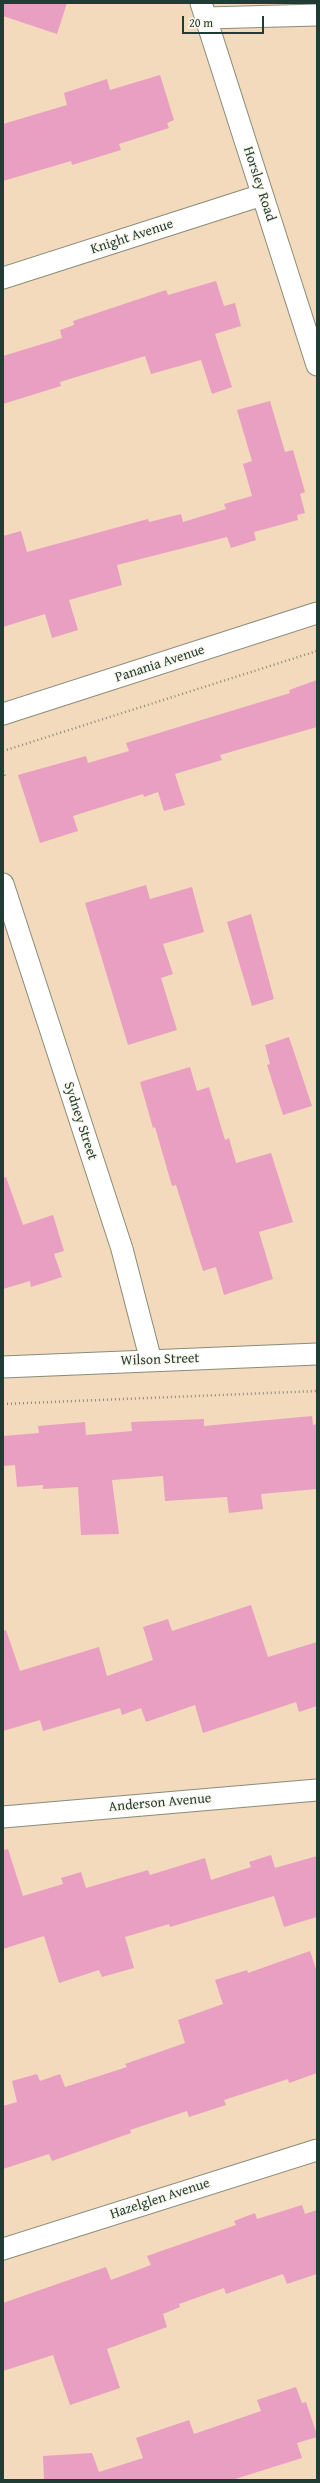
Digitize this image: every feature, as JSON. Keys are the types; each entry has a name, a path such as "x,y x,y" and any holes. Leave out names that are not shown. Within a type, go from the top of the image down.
{"street":[{"path":"203,11 317,15"},
{"name":"Horsley Road","path":"203,11 317,364"},
{"name":"Knight Avenue","path":"3,278 262,195"},
{"name":"Panania Avenue","path":"3,714 317,613"},
{"name":"Sydney Street","path":"3,884 122,1249 151,1361"},
{"name":"Wilson Street","path":"3,1367 317,1354"},
{"name":"Anderson Avenue","path":"3,1817 317,1790"},
{"name":"Hazelglen Avenue","path":"3,2249 317,2150"}],"path":[{"path":"3,751 317,651"},
{"path":"3,771 5,776"},
{"path":"3,1404 317,1391"}],"building":[{"path":"3,3 67,3 57,34 3,16"},
{"path":"160,75 174,120 167,123 169,128 119,144 121,150 72,165 71,161 3,181 3,124 67,105 64,93 107,79 110,90"},
{"path":"216,281 224,306 235,303 241,326 215,334 232,387 212,394 201,360 151,374 145,356 60,382 61,386 3,404 3,356 62,338 60,330 74,325 73,321 166,290 168,295"},
{"path":"270,401 285,452 293,450 305,492 300,494 305,513 297,515 298,520 254,532 256,540 231,548 227,537 117,565 122,585 69,600 78,630 52,638 45,614 3,627 3,536 21,531 27,552 148,519 149,522 181,514 183,522 226,509 224,504 252,496 243,464 252,461 237,410"},
{"path":"317,680 317,727 220,755 222,760 175,774 185,805 164,811 158,792 144,797 143,794 73,816 78,831 40,843 18,775 86,756 88,763 129,751 126,743 290,693 289,690"},
{"path":"146,885 150,899 192,887 204,932 163,944 173,974 161,978 177,1030 128,1045 85,903"},
{"path":"251,914 274,999 252,1006 227,922"},
{"path":"289,1037 312,1106 283,1115 267,1065 270,1064 265,1045"},
{"path":"190,1067 197,1091 209,1087 225,1140 229,1138 236,1163 271,1153 293,1222 259,1232 273,1279 224,1295 216,1267 203,1271 176,1185 172,1186 140,1082"},
{"path":"6,1177 23,1225 53,1215 64,1251 54,1254 62,1277 31,1287 30,1281 3,1289 3,1178"},
{"path":"312,1416 313,1425 317,1424 317,1489 261,1494 263,1509 229,1513 227,1497 165,1501 163,1476 112,1480 119,1534 81,1535 78,1487 43,1489 43,1485 17,1487 15,1465 3,1466 3,1436 39,1433 38,1426 85,1422 86,1435 132,1431 131,1422 204,1419 204,1426"},
{"path":"251,1605 268,1657 317,1642 317,1706 299,1712 296,1702 203,1733 195,1705 146,1722 141,1708 122,1715 120,1708 43,1731 40,1720 3,1731 3,1631 6,1630 20,1671 99,1647 107,1676 153,1660 143,1627 168,1619 172,1631"},
{"path":"8,1849 23,1896 63,1884 61,1878 81,1872 86,1888 148,1870 150,1875 205,1858 211,1880 251,1867 249,1862 271,1855 275,1868 317,1856 317,1917 284,1927 274,1896 170,1927 169,1924 125,1937 134,1968 102,1977 99,1970 59,1983 44,1936 3,1949 3,1850"},
{"path":"310,1951 317,1972 317,2073 289,2083 288,2079 224,2100 226,2105 189,2117 187,2111 130,2130 131,2133 52,2161 49,2154 3,2169 3,2106 17,2102 12,2081 37,2074 40,2081 60,2074 65,2087 127,2067 125,2064 185,2043 178,2020 223,2004 215,1980 247,1970 248,1973"},
{"path":"302,2205 305,2214 317,2210 317,2274 287,2284 283,2274 226,2294 224,2288 179,2304 180,2307 163,2314 167,2327 107,2349 120,2388 70,2405 53,2355 3,2371 3,2303 106,2267 111,2280 151,2265 147,2256 236,2225 234,2221 255,2213 257,2219"},
{"path":"296,2387 302,2403 306,2402 317,2435 317,2437 297,2443 302,2458 232,2480 44,2480 43,2456 92,2453 99,2472 143,2458 136,2438 189,2420 194,2434 261,2411 257,2400"}]}
